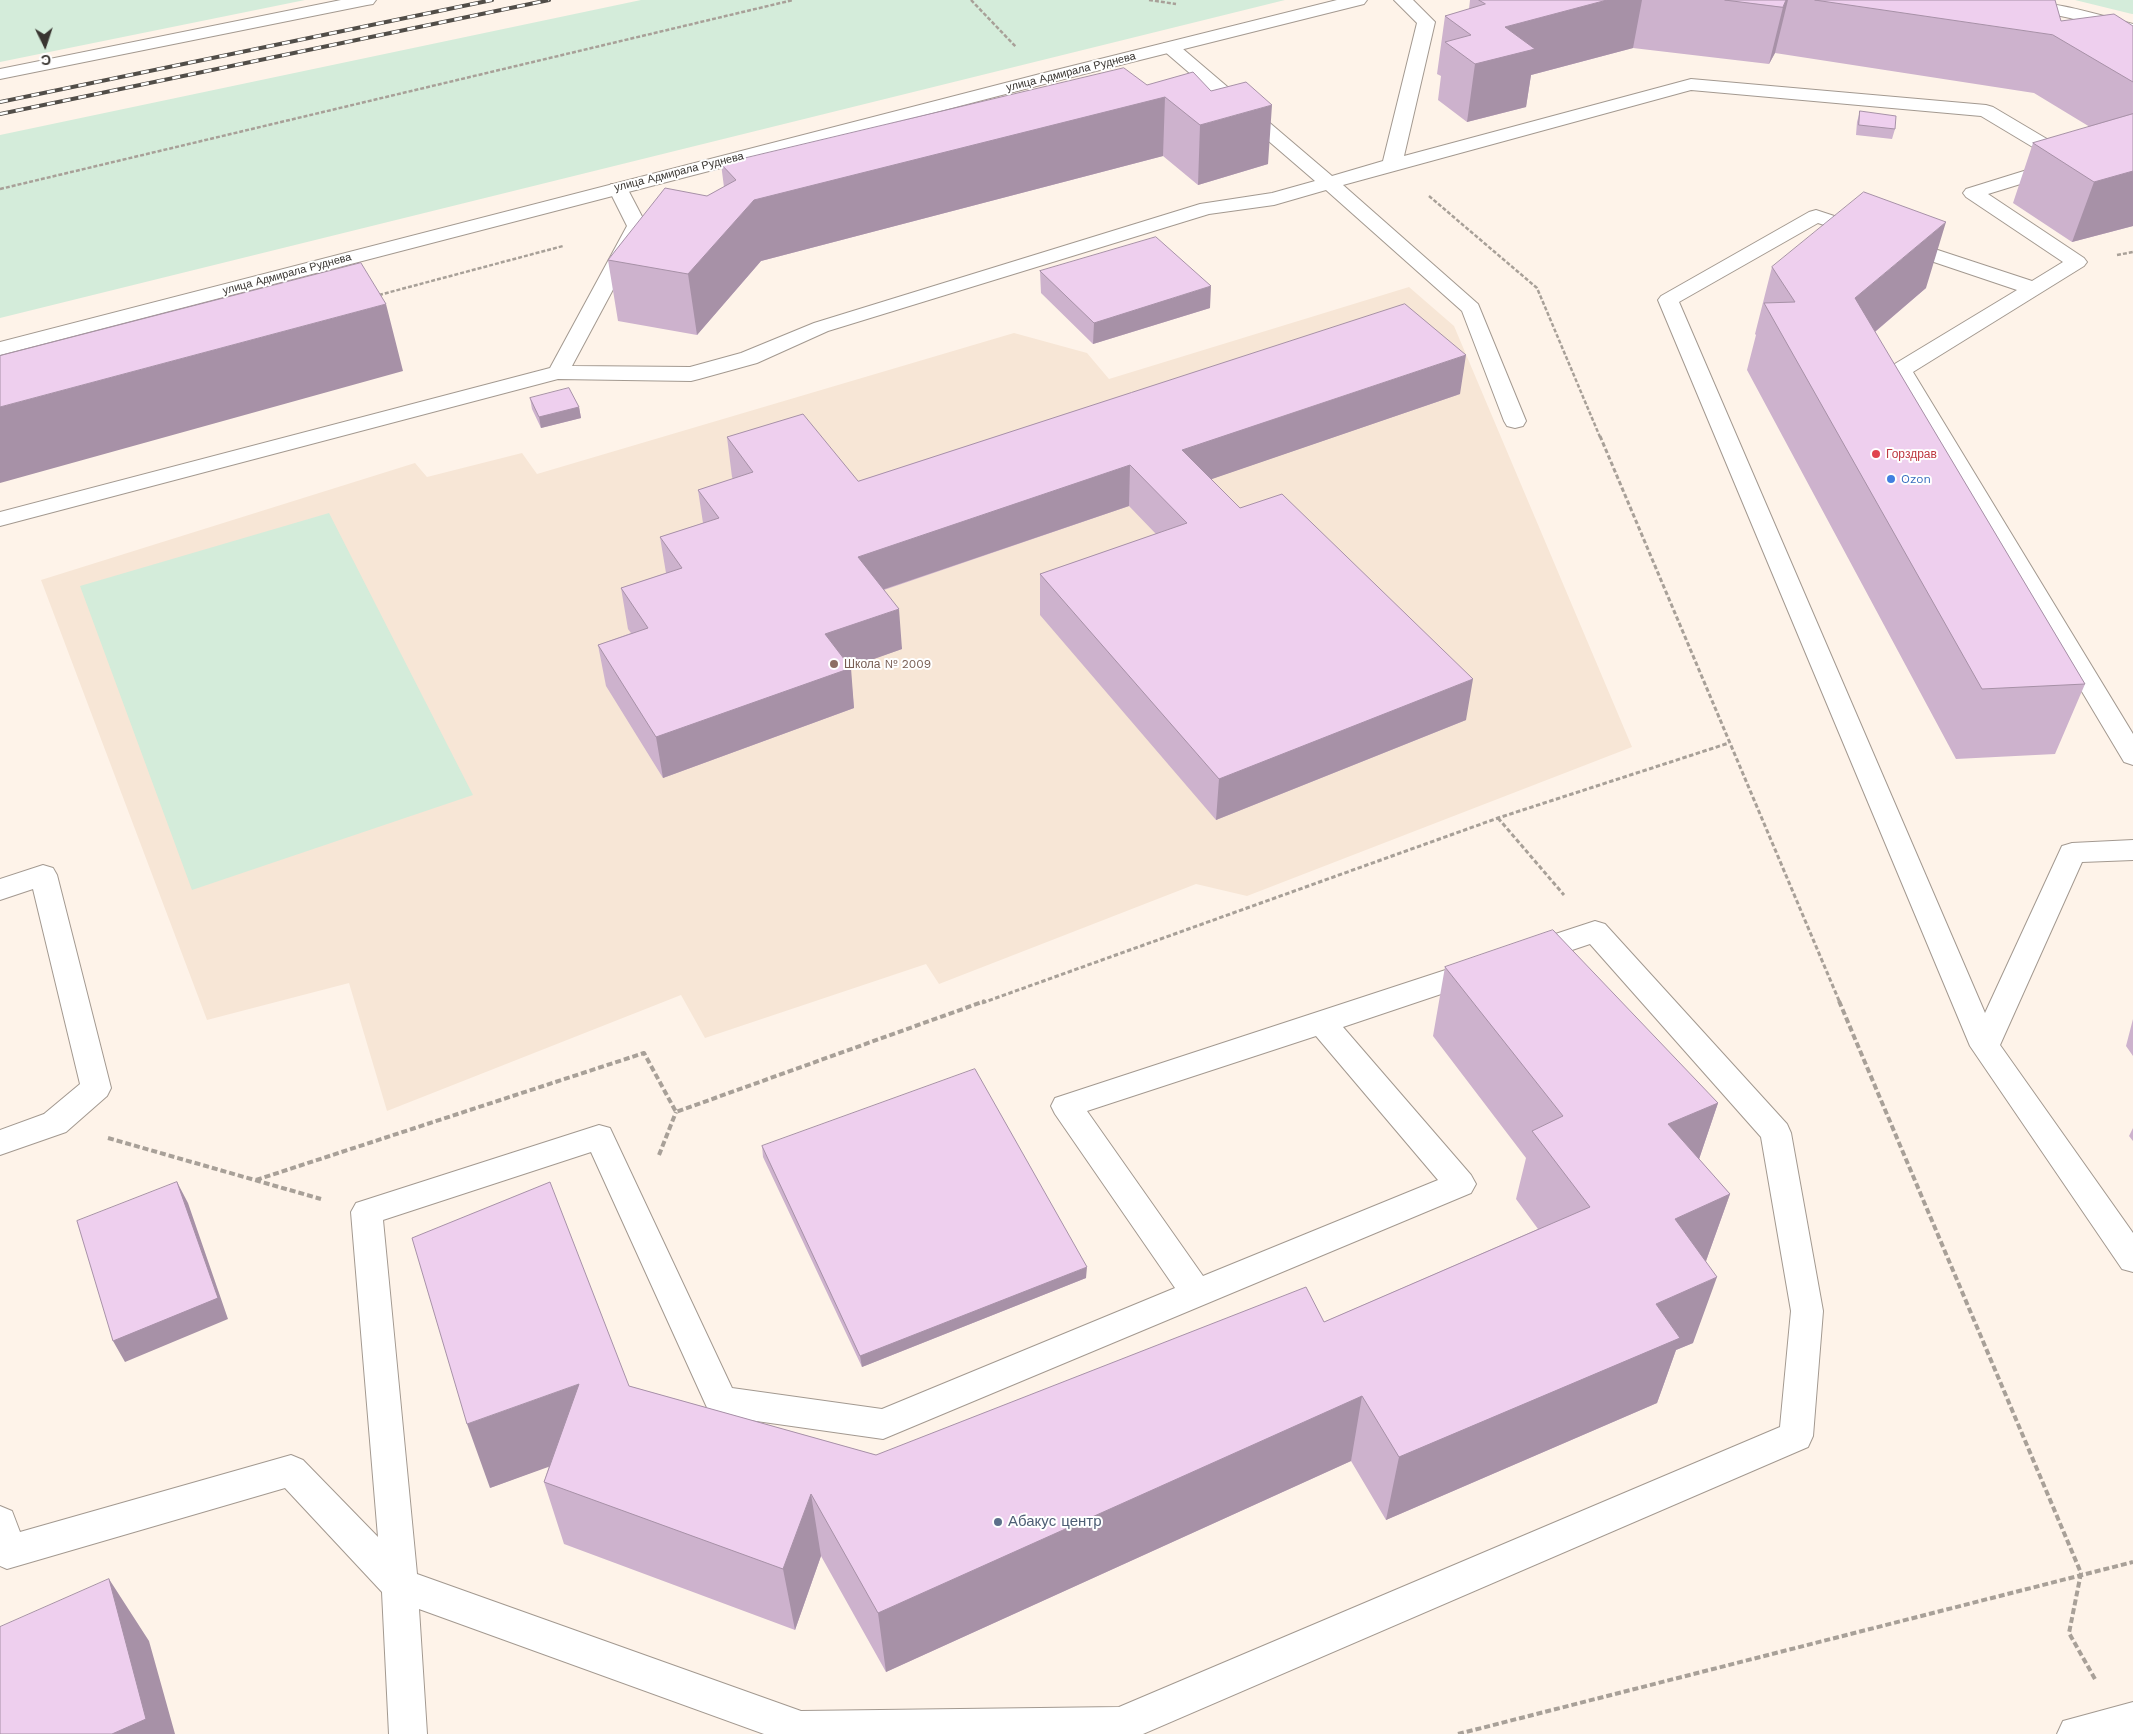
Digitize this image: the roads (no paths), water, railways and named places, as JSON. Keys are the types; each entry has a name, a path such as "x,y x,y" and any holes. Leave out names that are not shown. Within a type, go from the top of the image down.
{"street":[{"path":"0,74 367,0"},
{"name":"улица Адмирала Руднева","path":"0,349 1046,78 1358,0"},
{"path":"1392,164 1426,22 1403,0"},
{"path":"2010,0 2073,13 2133,30"},
{"path":"1170,47 1471,308 1515,421"},
{"path":"0,519 558,372 691,374 749,358 821,327 1207,208 1274,199 1392,164 1691,84 1986,112 2072,162 1973,193 2077,262 1901,370 2133,756"},
{"path":"558,372 637,226 618,188"},
{"path":"2034,289 1816,216 1668,300 1985,1046 2133,1259"},
{"path":"1985,1046 2072,853 2133,850"},
{"path":"0,890 43,875 96,1088 55,1123 0,1142"},
{"path":"0,1522 7,1552 292,1471 400,1585 801,1729 1120,1725 1796,1436 1807,1311 1776,1132 1595,931 1322,1023 1066,1106 1197,1293"},
{"path":"408,1734 400,1585 367,1212 599,1137 721,1401 883,1424 1460,1184 1322,1023"},
{"path":"2076,1734 2127,1721"}],"railway":[{"path":"0,102 492,0"},
{"path":"0,114 549,0"}],"place":[{"name":"Горздрав","path":"1876,454"},
{"name":"Ozon","path":"1891,479"},
{"name":"Школа № 2009","path":"834,664"},
{"name":"Абакус центр","path":"998,1522"}]}
